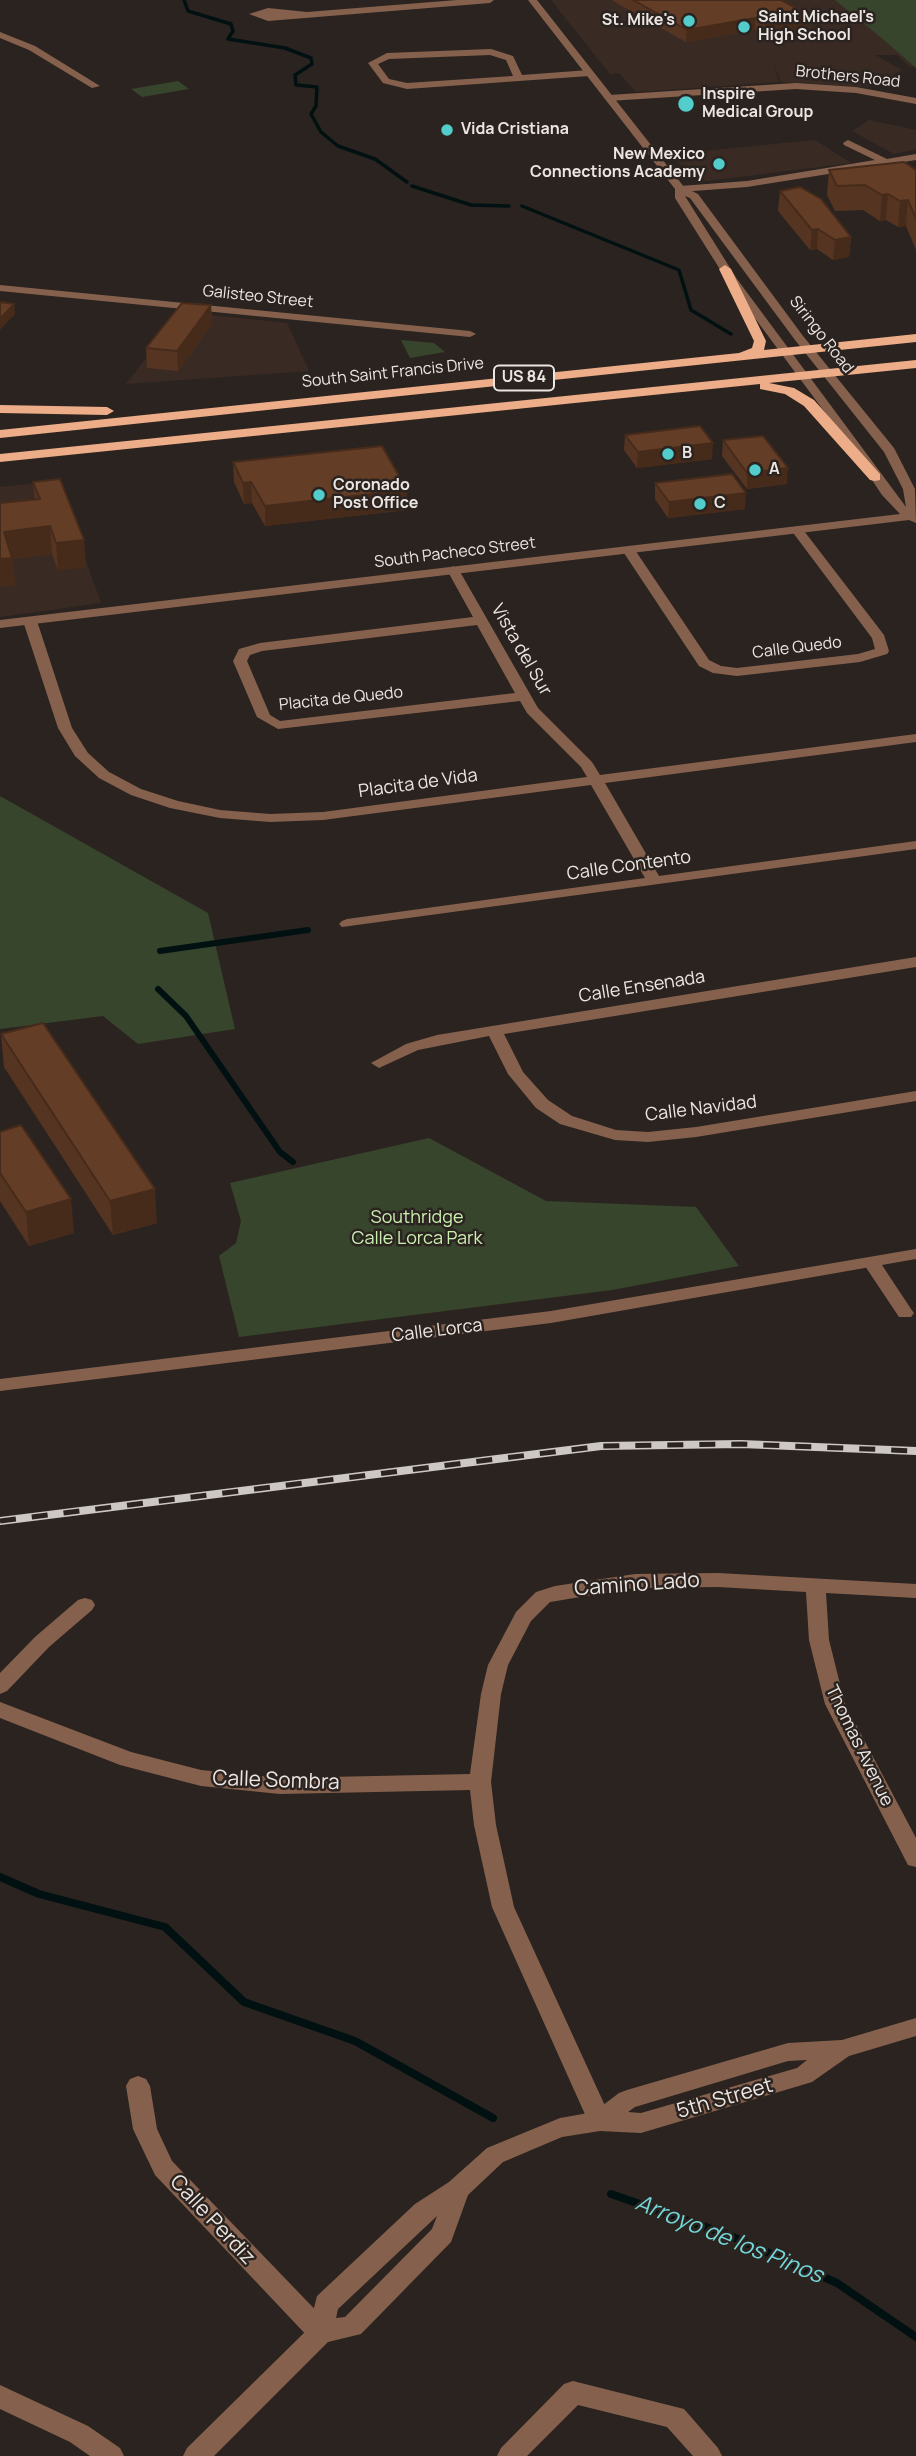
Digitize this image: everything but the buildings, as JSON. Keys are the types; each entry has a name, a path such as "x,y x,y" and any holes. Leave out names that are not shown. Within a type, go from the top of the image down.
{"highway":[{"path":"725,269 760,341 758,350 730,357"},
{"path":"501,407 788,355 808,349 916,338"},
{"path":"825,369 916,348"},
{"name":"South Saint Francis Drive","path":"0,434 730,357 788,355"},
{"name":"US 84","path":"0,458 804,376 825,369 916,364"},
{"path":"624,394 746,386 780,388 799,395 823,415 875,477"},
{"path":"0,409 125,411 261,405"}],"street":[{"path":"304,15 490,0"},
{"name":"Siringo Road","path":"532,0 680,189 694,196 808,349 897,462 909,489 915,518"},
{"path":"0,35 32,48 95,86"},
{"path":"519,77 510,58 491,52 387,56 373,63 386,82 395,85 450,84 589,73"},
{"name":"Brothers Road","path":"609,99 796,86 856,90 916,101"},
{"path":"848,143 888,163"},
{"path":"680,189 747,184 916,157"},
{"name":"Siringo Road","path":"680,189 680,198 725,269 849,436 875,477 899,508 915,518"},
{"name":"Galisteo Street","path":"0,288 470,334"},
{"name":"South Pacheco Street","path":"0,624 915,518"},
{"name":"Calle Quedo","path":"628,550 704,663 718,670 737,672 860,658 882,651 880,638 797,530"},
{"name":"Vista del Sur","path":"453,570 536,716 582,757 655,881"},
{"name":"Placita de Quedo","path":"482,620 260,647 244,652 240,661 264,717 278,725 524,696"},
{"name":"Placita de Vida","path":"30,621 65,728 74,747 92,765 119,784 175,805 245,817 297,817 916,738"},
{"name":"Calle Contento","path":"347,924 916,845"},
{"name":"Calle Ensenada","path":"379,1063 424,1043 916,962"},
{"name":"Calle Navidad","path":"494,1031 516,1074 542,1104 566,1120 615,1135 649,1137 696,1132 916,1096"},
{"name":"Calle Lorca","path":"0,1385 551,1317 916,1254"},
{"path":"872,1263 905,1313"},
{"name":"Camino Lado","path":"600,2121 503,1906 485,1825 481,1782 491,1694 498,1665 523,1617 543,1597 584,1587 635,1581 718,1580 916,1591"},
{"name":"Thomas Avenue","path":"816,1585 819,1640 831,1693 916,1859"},
{"path":"0,1686 42,1642 85,1605"},
{"name":"Calle Sombra","path":"0,1710 127,1759 201,1779 279,1786 481,1782"},
{"name":"5th Street","path":"210,2451 321,2333 326,2304 424,2211 458,2189 495,2155 561,2128 600,2121 641,2123 804,2075 842,2049 916,2027"},
{"name":"Calle Perdiz","path":"138,2086 145,2129 163,2168 321,2333"},
{"name":"5th Street","path":"321,2333 352,2326 442,2235 458,2189"},
{"path":"510,2456 573,2392 675,2417 709,2456"},
{"path":"0,2397 79,2434 111,2456"}],"shaded area":[{"name":"Saint Michael's High School","path":"551,0 916,0 916,66 910,67 897,55 875,55 902,70 871,87 781,82 773,63 779,82 636,92 619,73 610,74"},
{"path":"869,120 916,130 916,149 894,154 852,131"},
{"path":"815,140 851,163 707,181 690,177 672,154"},
{"path":"182,312 287,323 309,371 126,384"},
{"path":"57,481 101,603 0,617 0,487"}],"green space":[{"path":"835,0 916,0 916,68 884,40"},
{"path":"178,81 189,89 142,97 131,89"},
{"path":"401,340 434,343 445,352 410,358"},
{"path":"0,796 208,913 235,1029 138,1044 103,1016 0,1029"},
{"name":"Southridge Calle Lorca Park","path":"429,1138 546,1201 696,1207 739,1266 612,1290 239,1337 219,1256 236,1243 241,1221 230,1183"}],"waterway":[{"path":"184,0 188,11 231,24 233,31 228,39 285,48 311,58 312,64 295,75 296,85 317,87 316,106 311,114 321,132 338,146 375,159 407,182"},
{"path":"412,186 471,205 509,206"},
{"path":"522,206 679,270 691,310 731,334"},
{"path":"160,951 308,930"},
{"path":"158,989 186,1016 280,1152 293,1162"},
{"name":"Arroyo de los Pinos","path":"0,1877 39,1894 165,1927 244,2002 355,2041 493,2118"},
{"name":"Arroyo de los Pinos","path":"611,2194 726,2234 837,2283 916,2337"}],"railway":[{"path":"0,1521 601,1446 741,1444 916,1451"}],"place":[{"name":"St. Mike's","path":"689,21"},
{"name":"Saint Michael's High School","path":"744,27"},
{"name":"Inspire Medical Group","path":"686,104"},
{"name":"Vida Cristiana","path":"447,130"},
{"name":"New Mexico Connections Academy","path":"719,164"},
{"name":"B","path":"668,454"},
{"name":"A","path":"755,470"},
{"name":"Coronado Post Office","path":"319,495"},
{"name":"C","path":"700,504"}]}
